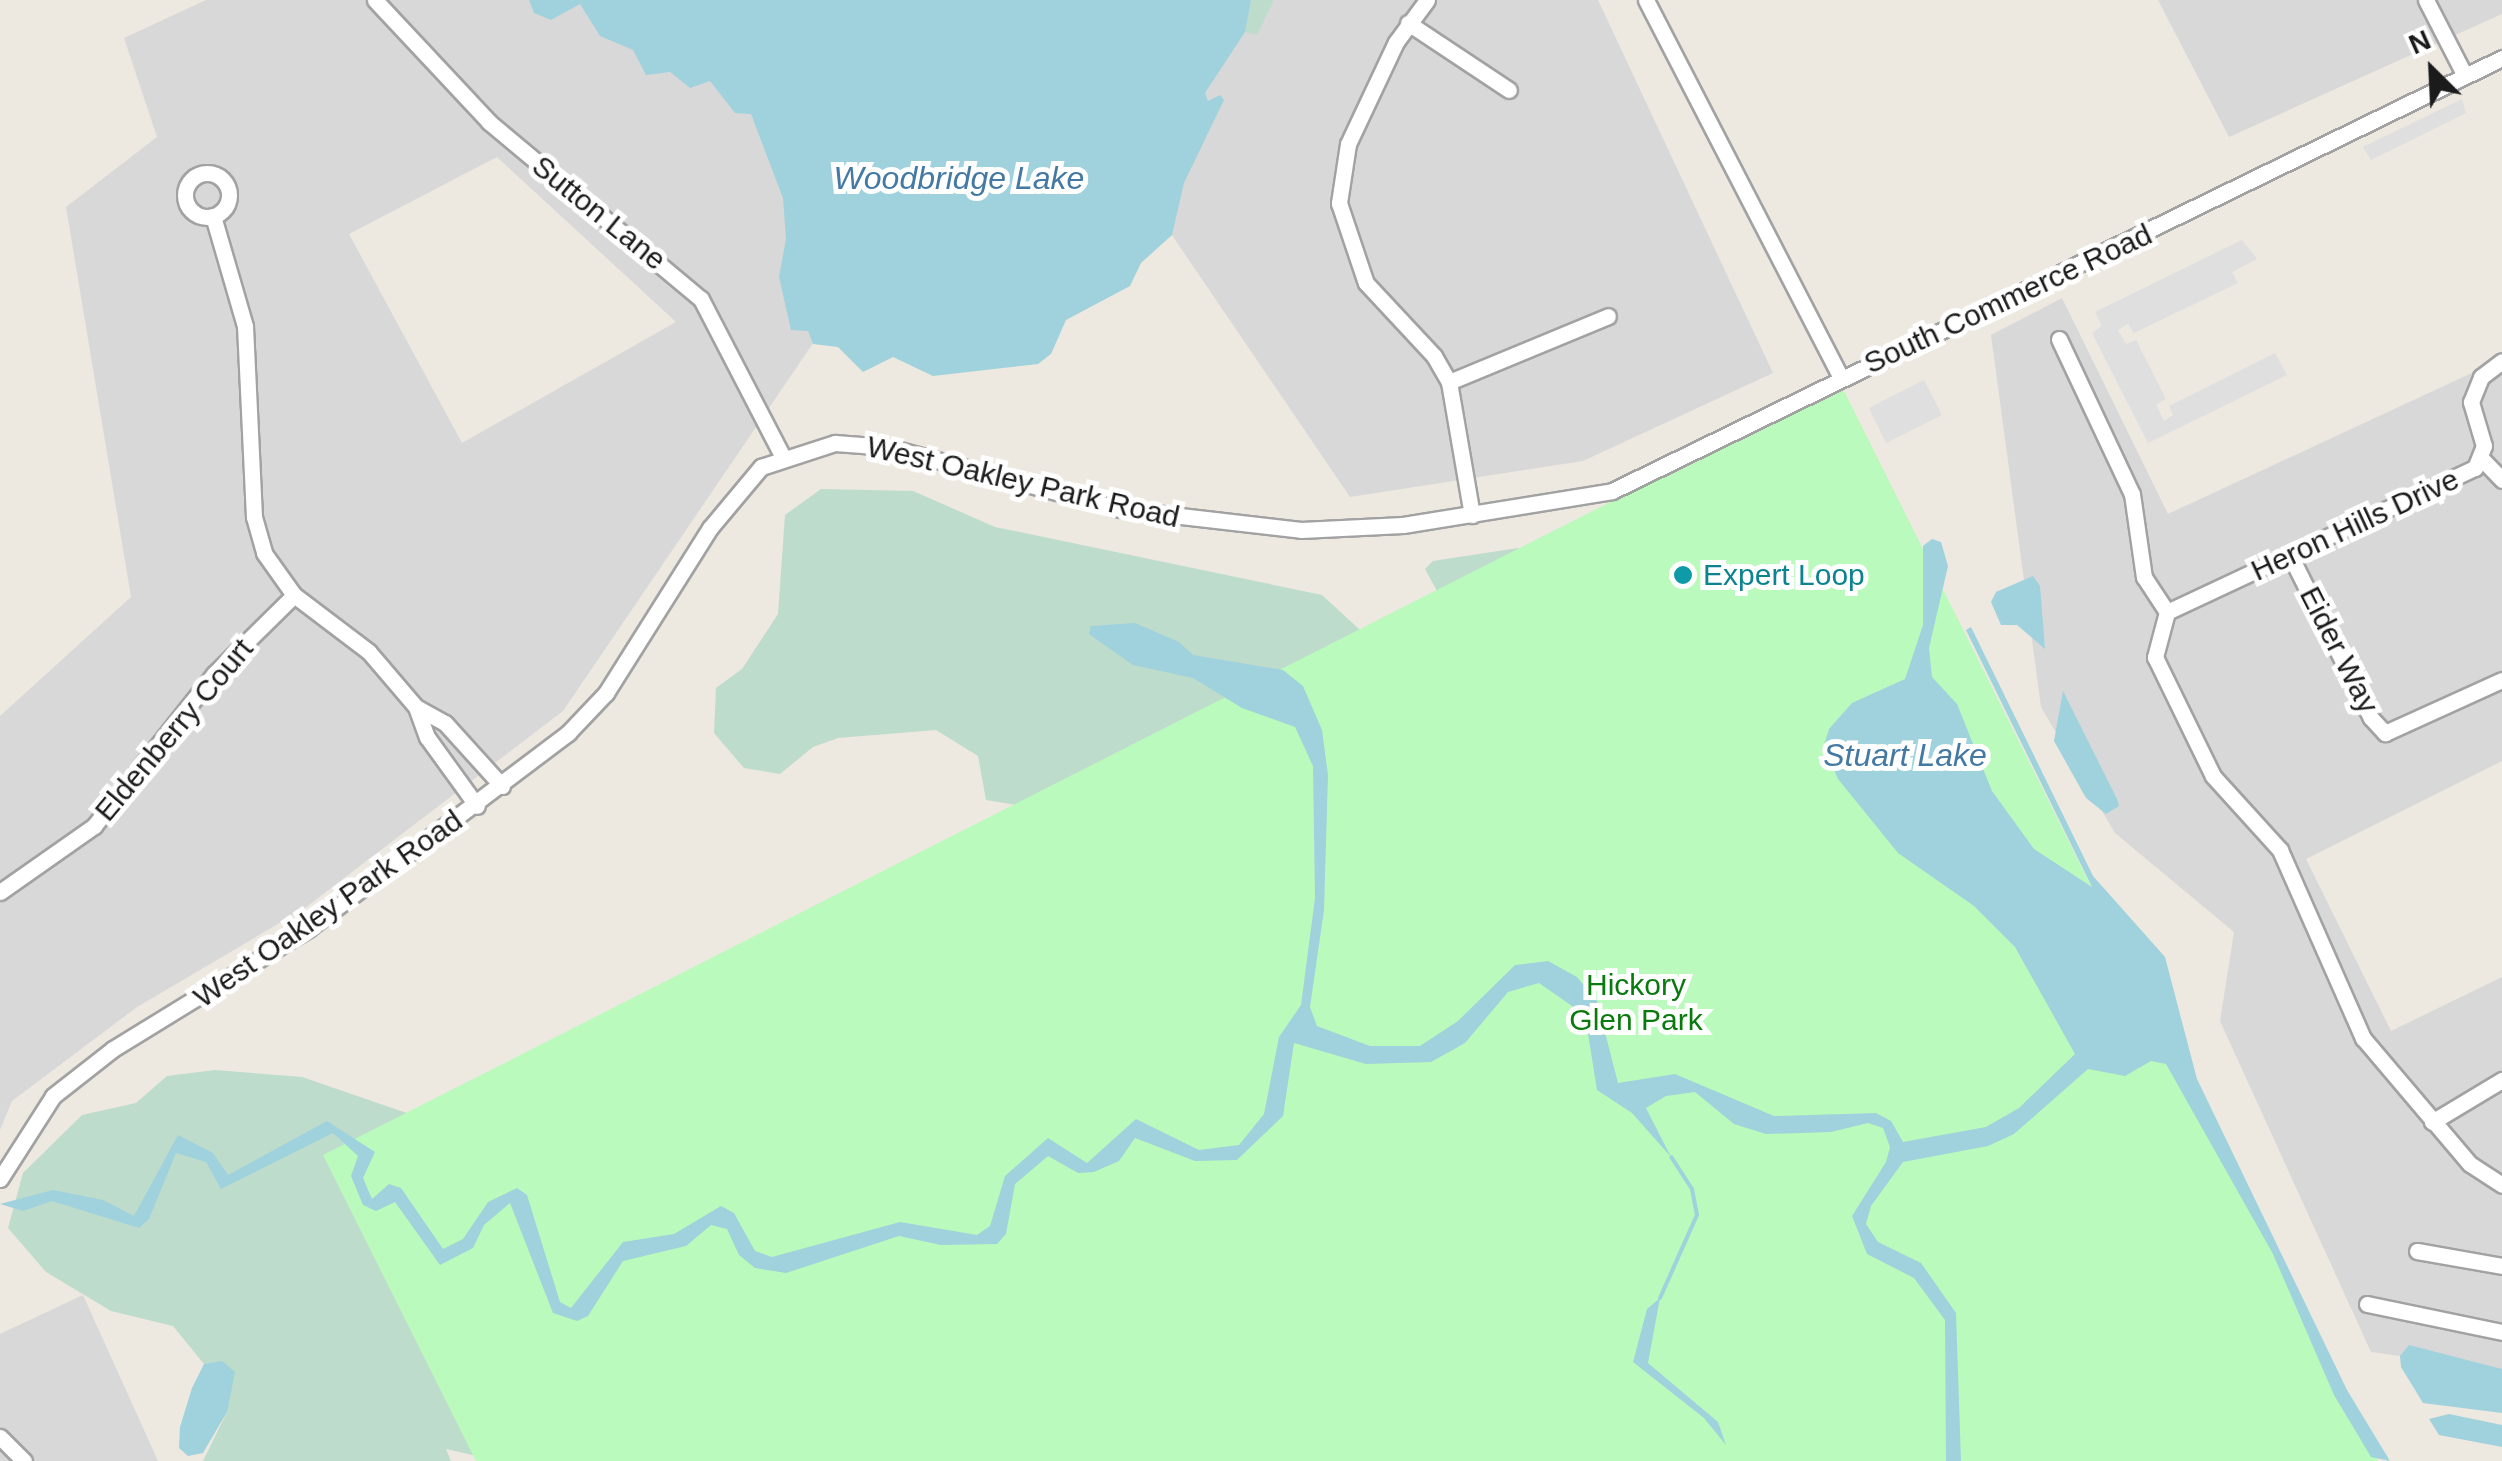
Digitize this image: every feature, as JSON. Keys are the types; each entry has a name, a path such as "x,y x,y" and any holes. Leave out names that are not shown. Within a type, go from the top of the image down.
{"street":[{"name":"Sutton Lane","path":"374,0 489,122 702,299 783,457"},
{"path":"1427,0 1408,23 1348,144 1338,203 1366,283 1434,356 1449,382 1472,515"},
{"name":"South Commerce Road","path":"1646,0 1841,378 2502,58"},
{"path":"2426,0 2466,76"},
{"path":"1408,23 1509,90"},
{"path":"213,216 245,326 254,517 264,553 294,595 368,652 416,707 445,723 502,786"},
{"path":"1449,382 1608,316"},
{"path":"2059,339 2132,494 2144,577 2172,610 2155,657 2202,756 2280,850 2364,1038 2470,1164 2502,1185"},
{"name":"Heron Hills Drive","path":"2172,610 2475,468 2483,428 2471,402 2480,376 2502,361"},
{"name":"West Oakley Park Road","path":"0,1180 53,1096 112,1050 308,929 477,806 606,694 734,494 760,467 834,443 888,447 1120,508 1228,526 1301,530 1472,515 1612,491 1841,378"},
{"path":"2480,457 2502,480"},
{"name":"Eider Way","path":"2291,556 2364,704 2385,733 2502,680"},
{"name":"Eldenberry Court","path":"0,892 94,826 214,674 294,595"},
{"path":"416,707 426,737 477,806"},
{"path":"2432,1122 2502,1080"},
{"path":"2417,1251 2502,1266"},
{"path":"2367,1304 2502,1332"},
{"path":"0,1437 24,1461"}],"shaded area":[{"path":"206,0 1598,0 1773,373 1583,461 1350,497 1112,147 839,305 563,711 305,908 137,1007 12,1101 0,1130 0,716 131,597 66,207 157,137 124,38","holes":["497,157 676,322 462,443 349,234"]},
{"path":"2158,0 2502,0 2502,14 2229,137"},
{"path":"2462,99 2466,113 2371,160 2363,147"},
{"path":"2242,240 2257,259 2232,272 2238,283 2134,333 2128,324 2118,330 2126,344 2136,340 2166,399 2156,405 2164,421 2173,415 2169,406 2275,353 2287,375 2148,443 2092,333 2102,326 2095,312"},
{"path":"2062,298 2168,514 2502,359 2502,761 2306,859 2391,1031 2502,977 2502,1370 2371,1352 2220,1021 2234,932 2115,833 2041,707 1991,335"},
{"path":"1924,380 1942,415 1886,443 1869,408"},
{"path":"83,1295 158,1461 0,1461 0,1334"}],"green space":[{"path":"1251,0 1274,0 1257,35 1245,32"},
{"name":"Hickory Glen Park","path":"1841,385 2378,1461 476,1461 323,1155"},
{"path":"821,489 913,491 995,527 1322,595 1395,662 1437,591 1425,569 1433,561 1518,548 1529,570 499,1461 446,1449 451,1461 203,1461 227,1412 222,1362 204,1364 173,1326 111,1311 46,1272 8,1228 23,1173 82,1115 136,1103 167,1076 215,1070 302,1077 485,1140 1089,817 986,800 978,756 936,730 838,738 813,747 780,774 744,768 714,733 716,688 742,669 778,614 785,515"}],"water":[{"name":"Woodbridge Lake","path":"529,0 1251,0 1245,32 1205,93 1208,101 1220,95 1224,100 1184,183 1172,235 1141,263 1130,286 1066,320 1051,354 1038,364 933,376 893,357 863,372 838,347 813,344 808,331 791,330 779,277 786,239 783,198 751,114 735,113 710,81 690,88 670,72 646,75 633,50 600,36 580,4 551,20 534,13"},
{"name":"Stuart Lake","path":"1932,539 1941,542 1948,566 1929,648 1932,677 1957,704 1992,791 2034,849 2092,887 1966,630 1971,627 2093,876 2165,957 2197,1079 2347,1390 2390,1461 2371,1457 2334,1395 2273,1254 2166,1064 2151,1061 2125,1076 2088,1069 2014,1134 1988,1146 1903,1162 1871,1206 1866,1224 1878,1242 1921,1263 1956,1313 1961,1461 1946,1461 1945,1320 1914,1278 1867,1254 1852,1216 1886,1162 1890,1147 1883,1128 1868,1123 1831,1132 1766,1134 1734,1124 1695,1092 1666,1096 1646,1108 1671,1157 1632,1113 1597,1090 1585,1015 1539,983 1508,992 1465,1043 1431,1062 1366,1064 1294,1043 1283,1116 1237,1160 1195,1161 1135,1138 1119,1161 1094,1172 1078,1173 1048,1156 1015,1184 1006,1234 997,1244 941,1245 899,1236 786,1273 755,1268 739,1255 727,1229 711,1225 686,1246 623,1261 588,1316 577,1321 553,1313 510,1203 484,1225 473,1248 440,1265 395,1202 376,1211 363,1205 351,1176 358,1156 333,1133 221,1189 206,1162 176,1153 149,1219 139,1228 52,1201 23,1211 0,1204 53,1190 103,1200 134,1216 178,1135 213,1153 228,1175 327,1121 375,1152 363,1178 372,1199 389,1184 401,1188 443,1249 463,1239 488,1202 517,1188 527,1195 560,1302 571,1308 623,1242 674,1234 721,1206 734,1213 755,1251 772,1257 900,1222 977,1235 990,1226 1005,1176 1048,1138 1087,1163 1136,1119 1199,1150 1239,1145 1264,1114 1279,1037 1301,1005 1315,898 1313,766 1295,727 1242,708 1193,678 1133,665 1089,634 1091,626 1135,623 1179,642 1193,655 1283,670 1303,686 1322,730 1328,775 1324,910 1310,1007 1317,1026 1370,1046 1420,1046 1458,1021 1515,965 1548,961 1577,977 1597,1001 1618,1083 1675,1074 1774,1116 1876,1113 1891,1121 1903,1142 1986,1127 2019,1108 2075,1054 2015,947 1974,906 1898,853 1838,779 1824,745 1829,729 1852,703 1905,679 1923,625 1923,546"},
{"path":"2033,576 2040,586 2045,649 2017,625 2001,625 1991,602 1996,592"},
{"path":"2063,691 2117,799 2119,806 2106,814 2086,798 2054,741"},
{"path":"1660,1298 1648,1363 1718,1422 1726,1445 1704,1418 1633,1362 1647,1309"},
{"path":"2409,1345 2502,1369 2502,1413 2423,1403 2401,1367 2400,1356"},
{"path":"222,1361 235,1372 227,1412 203,1453 188,1456 179,1448 180,1427 192,1388 204,1364"},
{"path":"2449,1414 2502,1425 2502,1447 2439,1435 2429,1419"}],"waterway":[{"path":"1660,1298 1697,1215 1692,1189 1671,1157"}],"place":[{"name":"Expert Loop","path":"1683,575"}]}
